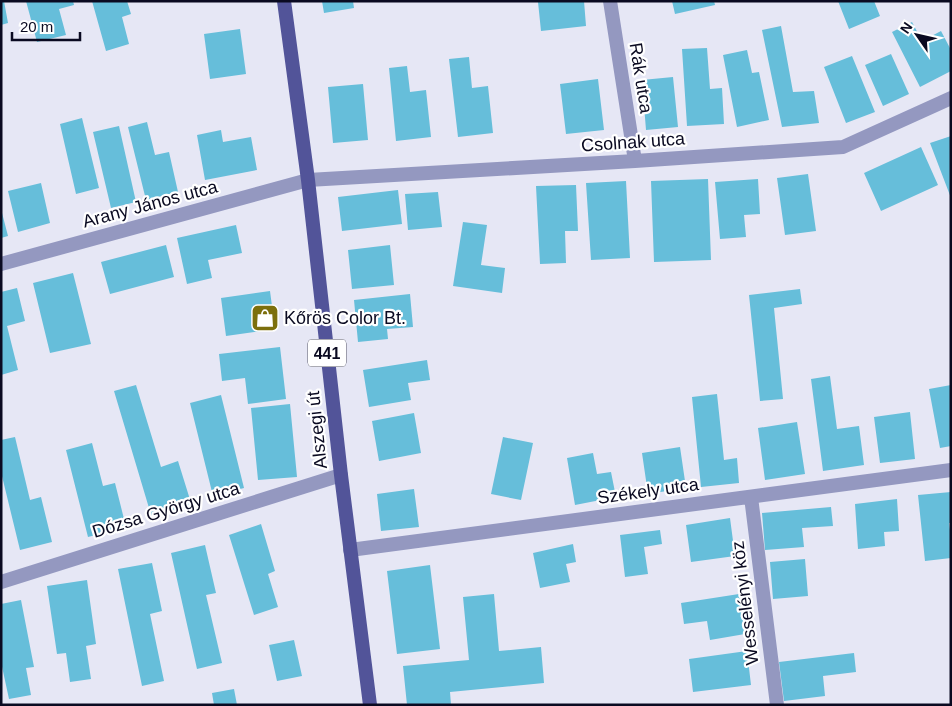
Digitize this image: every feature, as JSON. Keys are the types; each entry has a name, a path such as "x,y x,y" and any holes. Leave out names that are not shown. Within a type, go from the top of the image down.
{"main road":[{"name":"Alszegi út","path":"284,1 308,180 341,475 370,705"}],"street":[{"name":"Rák utca","path":"610,1 634,161"},
{"name":"Csolnak utca","path":"308,180 843,147 951,98"},
{"name":"Arany János utca","path":"1,264 308,180"},
{"name":"Székely utca","path":"350,550 951,470"},
{"name":"Dózsa György utca","path":"1,582 341,475"},
{"name":"Wesselényi köz","path":"751,497 776,705"}],"building":[{"path":"1,1 4,1 8,23 1,25"},
{"path":"26,1 73,1 74,5 59,9 66,35 37,42"},
{"path":"92,1 127,1 131,14 122,17 129,44 106,51"},
{"path":"322,1 353,1 354,8 324,13"},
{"path":"584,1 586,26 541,31 538,2"},
{"path":"672,1 714,1 715,5 675,14"},
{"path":"838,1 874,1 880,16 849,29"},
{"path":"912,22 922,41 941,31 951,50 951,71 920,87 892,32"},
{"path":"781,26 793,92 814,91 819,123 782,127 762,30"},
{"path":"240,29 246,74 210,79 204,34"},
{"path":"707,48 710,89 722,88 724,124 687,126 682,49"},
{"path":"747,50 752,73 759,72 769,120 737,127 723,55"},
{"path":"891,54 909,94 883,106 865,65"},
{"path":"852,56 875,112 846,123 824,67"},
{"path":"469,57 472,88 488,86 493,133 458,137 449,59"},
{"path":"407,66 410,92 426,90 431,137 396,141 389,68"},
{"path":"673,77 678,127 646,130 642,80"},
{"path":"598,79 604,130 566,134 560,84"},
{"path":"363,84 368,140 333,143 328,87"},
{"path":"82,118 99,188 76,194 60,124"},
{"path":"147,122 155,155 169,152 178,192 146,200 128,127"},
{"path":"119,126 136,202 111,208 93,132"},
{"path":"221,130 223,142 251,137 257,170 205,180 197,135"},
{"path":"951,136 951,198 930,143"},
{"path":"921,147 938,185 881,211 864,173"},
{"path":"808,174 816,231 785,235 777,178"},
{"path":"708,179 711,260 654,262 651,181"},
{"path":"758,179 760,214 744,215 746,237 720,239 715,182"},
{"path":"626,181 630,258 591,260 586,183"},
{"path":"41,183 50,223 18,232 8,191"},
{"path":"576,185 578,231 565,231 566,263 540,264 536,186"},
{"path":"398,190 402,224 342,231 338,197"},
{"path":"438,192 442,227 408,230 405,194"},
{"path":"1,209 8,236 1,238"},
{"path":"463,222 487,225 481,265 505,268 502,293 453,286"},
{"path":"236,225 242,253 208,260 212,278 187,284 177,238"},
{"path":"166,245 174,277 110,294 101,262"},
{"path":"390,245 394,285 352,289 348,250"},
{"path":"73,273 91,344 50,353 33,283"},
{"path":"17,288 25,321 7,326 18,370 1,375 1,292"},
{"path":"800,289 802,304 774,308 783,399 760,401 749,295"},
{"path":"270,291 275,329 226,336 221,298"},
{"path":"410,294 413,327 387,329 388,339 358,342 354,300"},
{"path":"280,347 286,399 248,404 245,378 222,381 219,354"},
{"path":"427,360 430,380 408,383 411,400 369,407 363,370"},
{"path":"830,376 837,429 859,426 864,465 823,471 811,379"},
{"path":"136,385 161,467 178,461 192,506 152,518 114,391"},
{"path":"951,385 951,446 940,448 929,389"},
{"path":"717,394 724,460 737,458 739,483 701,487 692,397"},
{"path":"221,395 244,488 213,496 190,403"},
{"path":"290,404 297,477 258,480 251,408"},
{"path":"910,412 915,459 880,463 874,417"},
{"path":"414,413 421,453 379,461 372,421"},
{"path":"797,422 805,474 765,480 758,428"},
{"path":"15,437 30,500 41,497 52,542 20,550 1,472 1,440"},
{"path":"503,437 533,443 521,500 491,494"},
{"path":"92,443 103,486 115,483 126,527 88,537 66,450"},
{"path":"680,447 686,488 648,494 642,453"},
{"path":"593,453 597,474 611,472 616,497 575,505 567,458"},
{"path":"414,489 419,527 381,531 377,494"},
{"path":"951,492 951,523 949,523 951,558 925,561 918,495"},
{"path":"897,499 899,531 884,532 885,546 858,549 855,504"},
{"path":"831,507 833,526 802,528 804,547 765,550 762,513"},
{"path":"730,518 735,556 691,562 686,525"},
{"path":"261,524 275,571 268,574 278,607 254,615 229,535"},
{"path":"660,530 662,544 644,547 648,574 625,577 620,535"},
{"path":"573,544 576,562 566,564 570,582 540,588 533,553"},
{"path":"205,545 216,593 206,595 222,663 197,669 171,553"},
{"path":"805,559 808,596 773,599 770,562"},
{"path":"152,563 162,611 150,614 164,681 142,686 118,569"},
{"path":"430,565 440,649 397,654 387,571"},
{"path":"87,580 96,644 86,646 91,679 70,682 66,653 57,654 47,586"},
{"path":"494,594 499,651 541,647 544,683 450,692 451,705 407,705 403,666 469,660 463,597"},
{"path":"739,594 745,634 710,640 707,621 684,624 681,603"},
{"path":"21,600 34,667 26,668 31,695 9,699 1,662 1,604"},
{"path":"294,640 302,676 277,681 269,645"},
{"path":"747,651 751,685 693,692 689,659"},
{"path":"854,653 856,672 823,676 825,696 784,701 779,662"},
{"path":"234,689 237,705 214,705 212,693"}],"place":[{"name":"Kőrös Color Bt.","path":"265,318"}]}
